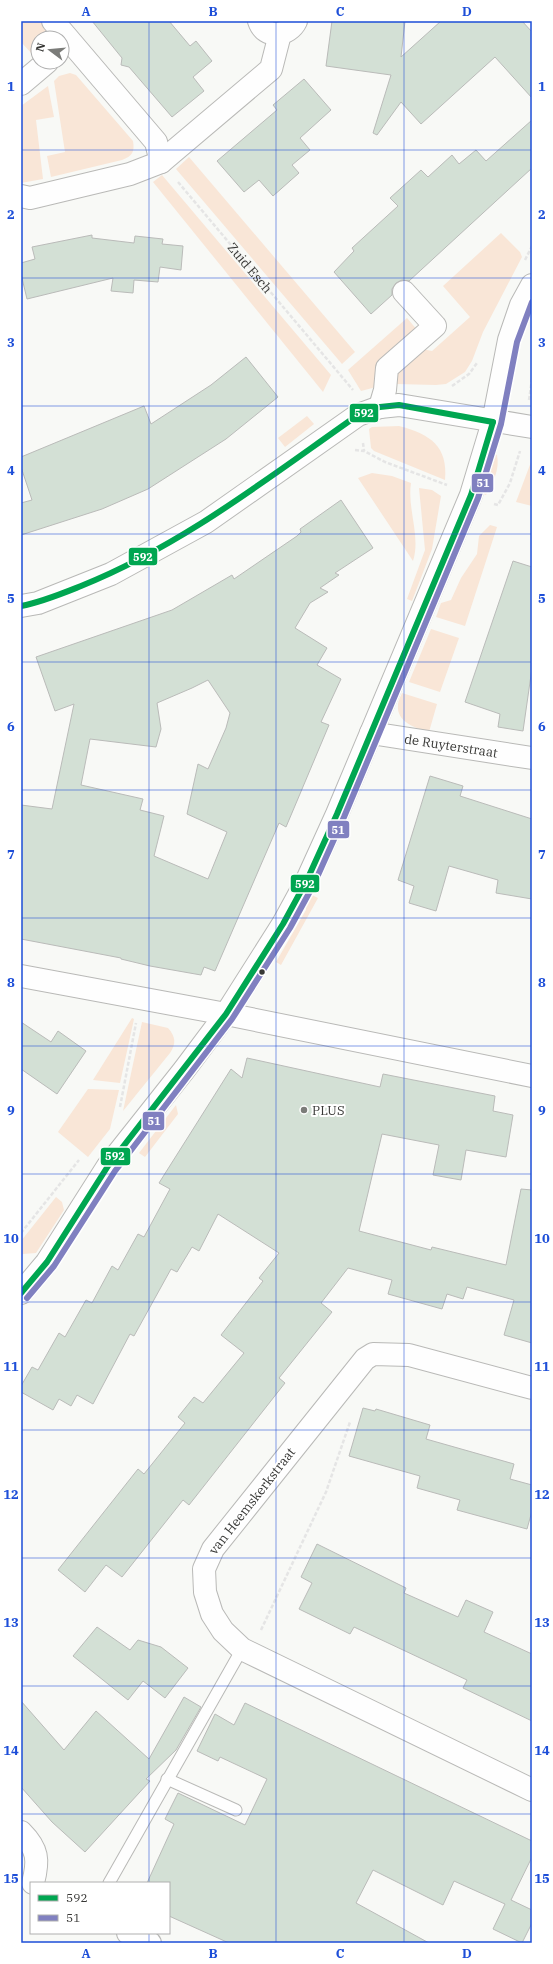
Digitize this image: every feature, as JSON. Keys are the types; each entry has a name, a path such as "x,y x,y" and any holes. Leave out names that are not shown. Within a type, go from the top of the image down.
{"street":[{"path":"53,21 58,30"},
{"path":"259,21 265,30 272,33 288,28"},
{"path":"21,196 30,198 130,174 161,162 272,69 288,28"},
{"path":"70,50 156,142 161,162"},
{"path":"21,84 38,70"},
{"path":"21,1293 47,1262 108,1166 226,1014 283,924 307,880 472,495 493,422 509,340 521,305 532,285"},
{"path":"380,407 385,390 387,368 435,326 404,292"},
{"path":"21,606 38,603 111,574 200,526 358,415 380,407 399,405 493,422 532,427"},
{"name":"de Ruyterstraat","path":"371,732 532,758"},
{"path":"21,976 226,1014 532,1076"},
{"name":"van Heemskerkstraat","path":"532,1388 409,1355 373,1354 365,1359 213,1549 204,1569 205,1592 212,1614 224,1631 246,1652 532,1790"},
{"path":"21,1832 28,1839 36,1853 36,1869 32,1882"},
{"path":"130,1934 150,1943"}],"lane":[{"path":"110,1882 167,1779 246,1652"},
{"path":"167,1779 236,1810"}],"path":[{"name":"Zuid Esch","path":"161,162 340,372"},
{"path":"118,1115 141,999"},
{"path":"246,1652 326,1492 351,1419"}],"shaded area":[{"path":"21,21 40,21 47,30 30,30 30,52 21,42"},
{"path":"70,73 76,75 133,141 134,148 128,157 122,160 51,177 47,156 65,152 54,81 59,76"},
{"path":"48,86 54,117 36,120 43,179 21,183 21,106"},
{"path":"189,157 355,352 342,364 176,169"},
{"path":"162,175 331,375 323,392 153,182"},
{"path":"501,233 520,252 522,257 483,332 472,361 465,372 446,384 395,384 394,375 422,349 432,351 470,317 443,286"},
{"path":"407,318 418,331 380,386 361,391 348,370"},
{"path":"307,416 314,424 285,447 278,438"},
{"path":"399,426 420,433 435,443 443,458 445,480 374,451 371,448 369,429 372,427"},
{"path":"532,451 532,506 516,502 531,462"},
{"path":"492,452 497,455 498,465 493,481 486,495 465,486"},
{"path":"372,473 392,476 411,483 410,493 416,542 413,561 358,478"},
{"path":"419,488 432,490 441,496 432,549 412,601 407,599 425,550"},
{"path":"490,525 497,527 465,626 436,617 441,603 451,600 461,578 477,554 479,536"},
{"path":"431,629 459,638 440,692 409,682"},
{"path":"402,693 437,704 429,732 413,727 400,716 398,705"},
{"path":"312,895 318,898 281,965 276,962 306,910 306,905"},
{"path":"132,1018 134,1019 120,1083 93,1080"},
{"path":"142,1022 168,1028 173,1034 174,1044 170,1053 123,1111"},
{"path":"88,1089 119,1090 110,1129 88,1157 58,1132"},
{"path":"176,1105 178,1114 145,1157 139,1153"},
{"path":"56,1197 62,1202 64,1210 36,1253 23,1254 21,1257 21,1241"}],"building":[{"path":"92,21 169,21 190,46 196,41 212,61 193,77 204,91 172,117 129,67 121,65 122,58"},
{"path":"332,21 405,21 401,57 441,21 522,21 532,32 532,98 495,57 421,124 401,102 377,135 373,133 391,75 326,66"},
{"path":"304,79 331,110 300,138 310,150 292,165 299,173 273,196 259,180 244,192 217,161 277,110 273,105"},
{"path":"532,120 532,168 409,281 402,280 396,283 392,289 392,295 371,314 334,272 354,251 352,248 398,206 390,198 421,170 428,177 452,155 459,164 476,150 486,161"},
{"path":"92,235 92,238 134,243 135,236 163,239 162,244 183,246 181,270 160,267 158,282 134,280 133,293 111,291 113,278 27,299 21,274 21,263 35,259 32,247"},
{"path":"246,357 278,397 226,439 148,489 102,509 21,535 21,503 32,500 21,467 21,457 144,406 151,424 211,385"},
{"path":"341,500 373,548 335,573 339,575 320,588 328,592 310,603 295,628 327,648 317,665 341,679 321,722 329,725 286,827 279,823 215,971 204,967 201,975 21,939 21,805 52,809 74,704 55,711 36,657 172,610 232,575 234,579 297,536 301,532 300,529","holes":["208,680 230,713 226,728 208,769 198,764 187,814 227,832 208,879 154,856 164,816 140,810 143,799 81,785 90,739 156,747 161,729 157,703"]},
{"path":"513,561 532,567 532,668 523,731 498,727 500,714 465,702"},
{"path":"430,776 463,786 460,796 532,819 532,899 496,893 498,880 449,866 436,911 409,903 414,886 398,880"},
{"path":"21,1022 51,1042 58,1031 86,1051 57,1094 21,1069"},
{"path":"247,1058 380,1087 383,1074 495,1096 493,1111 513,1115 506,1157 466,1150 461,1180 433,1175 439,1145 382,1134 359,1231 431,1250 432,1247 506,1265 521,1189 532,1190 532,1343 504,1335 514,1300 467,1287 463,1299 447,1294 442,1309 388,1294 392,1280 348,1268 321,1303 332,1312 279,1378 285,1383 189,1505 183,1500 122,1577 106,1565 85,1592 58,1570 138,1469 144,1474 185,1423 178,1417 194,1397 203,1403 244,1353 221,1335 263,1281 259,1278 279,1253 218,1214 199,1251 192,1247 177,1272 171,1269 134,1336 130,1334 93,1404 77,1395 71,1406 59,1399 53,1410 21,1392 21,1386 32,1367 38,1370 59,1333 65,1337 86,1300 92,1303 112,1266 118,1270 138,1234 144,1237 170,1189 159,1183 231,1069 242,1078"},
{"path":"363,1408 375,1411 376,1409 430,1425 426,1439 514,1464 510,1479 532,1485 532,1511 527,1529 457,1510 460,1500 417,1488 420,1476 349,1456"},
{"path":"317,1544 406,1588 404,1593 458,1617 466,1600 493,1612 484,1632 532,1654 532,1721 463,1688 467,1680 354,1627 350,1634 299,1609 312,1583 301,1577"},
{"path":"97,1627 130,1650 138,1640 161,1647 188,1668 165,1698 143,1681 128,1700 73,1656"},
{"path":"184,1697 201,1707 176,1750 146,1779 150,1781 85,1852 52,1822 21,1787 21,1701 64,1750 96,1711 149,1759"},
{"path":"245,1703 532,1841 532,1857 511,1900 532,1910 532,1923 522,1943 493,1929 505,1904 454,1881 443,1905 373,1870 356,1903 429,1943 229,1943 170,1916 170,1882 147,1882 174,1824 165,1819 178,1793 245,1825 267,1779 220,1757 218,1761 197,1751 215,1714 234,1725"}],"transit line":[{"name":"51","path":"27,1298 54,1266 115,1171 232,1019 290,928 314,884 344,817 478,498 501,424 517,342 532,302"},
{"name":"592","path":"21,606 44,600 81,586 155,551 258,486 358,415 380,407 399,405 493,422"},
{"name":"592","path":"21,1293 47,1262 108,1166 226,1014 283,924 307,880 337,814 471,495 493,422"}],"place":[{"name":"PLUS","path":"304,1110"}]}
